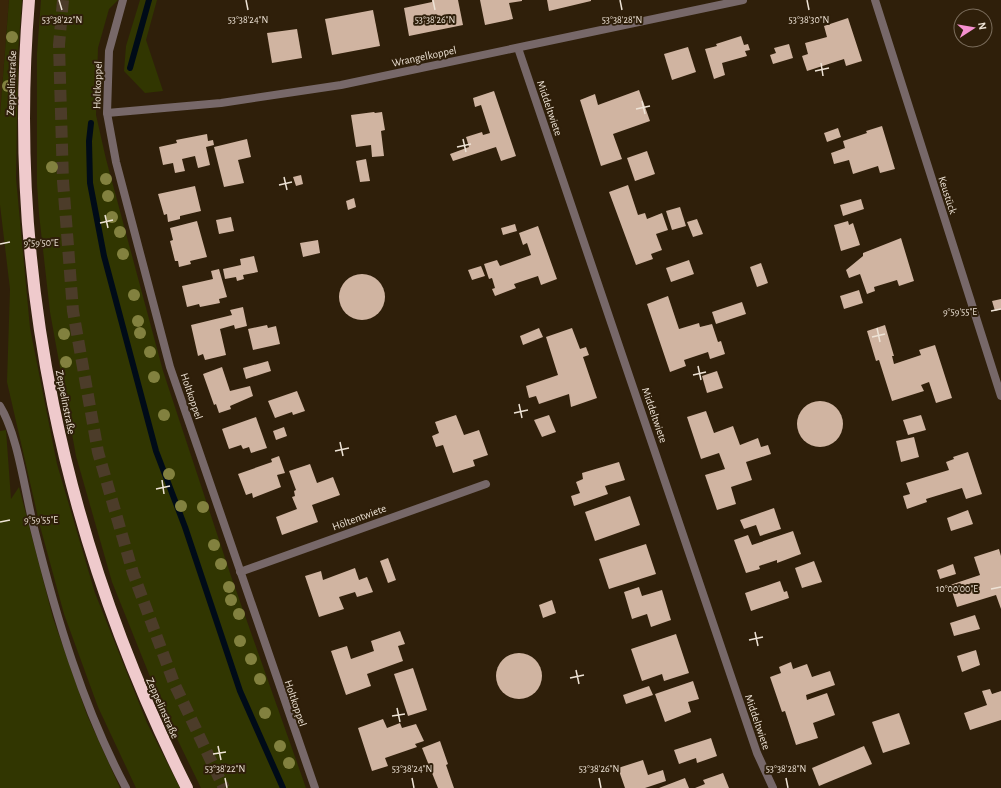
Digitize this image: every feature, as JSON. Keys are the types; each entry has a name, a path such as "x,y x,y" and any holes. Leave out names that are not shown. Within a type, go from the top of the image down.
{"highway":[{"name":"Zeppelinstraße","path":"29,0 23,85 24,181 36,307 53,409 63,454 88,545 108,605 148,707 187,788"}],"street":[{"name":"Holtkoppel","path":"124,0 109,51 107,113 116,162 170,368 315,788"},
{"name":"Wrangelkoppel","path":"107,113 271,97 342,85 743,0"},
{"name":"Keustück","path":"875,0 1001,396"},
{"name":"Middeltwiete","path":"518,48 756,753 773,788"},
{"path":"0,406 12,434 57,617 91,712 126,788"},
{"name":"Höltentwiete","path":"240,572 486,484"}],"shaded area":[{"path":"0,0 9,0 0,115"}],"green space":[{"path":"9,0 22,0 18,53 16,178 30,328 57,464 95,593 147,723 180,788 136,788 98,707 64,614 40,526 7,382 10,289 0,205 0,115"},
{"path":"41,0 118,0 109,9 98,48 96,115 106,159 163,371 231,576 306,788 201,788 165,714 112,582 76,456 50,312 37,184 37,53"},
{"path":"140,0 157,0 146,40 163,91 145,93 124,71 126,46"},
{"path":"6,430 11,499 19,487 53,618 87,715 120,788 0,788 0,431"}],"building":[{"path":"432,0 458,0 463,25 409,36 404,8 432,2"},
{"path":"480,0 522,1 509,3 513,19 485,25"},
{"path":"547,0 591,0 591,1 549,11"},
{"path":"373,10 380,46 332,55 325,19"},
{"path":"848,18 862,61 846,66 844,59 807,71 802,56 808,54 805,43 827,37 824,26"},
{"path":"297,29 302,58 272,63 267,33"},
{"path":"741,36 744,45 748,44 750,50 745,51 747,56 722,63 725,75 714,79 705,49 717,46 716,44"},
{"path":"789,44 793,58 773,64 770,55 776,53 774,48"},
{"path":"688,47 696,72 672,80 664,54"},
{"path":"639,90 650,121 613,134 622,159 601,166 580,100 595,94 598,105"},
{"path":"494,91 516,156 501,161 496,147 453,161 450,154 469,147 466,137 482,132 483,135 490,133 481,105 475,107 473,98"},
{"path":"382,112 385,130 381,131 384,156 372,157 371,145 356,147 351,115"},
{"path":"882,126 895,169 880,173 878,166 853,174 849,160 834,164 831,153 845,148 843,141"},
{"path":"838,128 841,137 827,142 824,133"},
{"path":"207,134 208,141 213,140 214,145 206,147 210,165 198,168 195,156 182,159 185,171 175,173 173,163 163,165 159,147 177,143 176,140"},
{"path":"247,139 251,157 238,160 244,183 224,187 214,147"},
{"path":"647,151 655,174 635,181 627,158"},
{"path":"366,159 370,181 360,182 356,161"},
{"path":"301,175 303,184 296,186 293,177"},
{"path":"628,185 638,215 645,213 647,219 662,213 668,230 656,234 662,250 651,254 653,259 636,265 609,192"},
{"path":"195,186 201,211 180,216 180,219 168,222 167,214 164,215 158,194"},
{"path":"354,198 356,207 348,210 346,201"},
{"path":"861,199 864,209 843,216 840,205"},
{"path":"680,207 686,226 672,230 666,211"},
{"path":"231,217 234,231 219,234 216,220"},
{"path":"697,219 703,234 693,237 687,222"},
{"path":"197,221 207,257 190,261 191,264 179,267 178,261 175,261 170,241 173,240 170,228"},
{"path":"848,221 849,225 853,223 860,245 841,251 834,225"},
{"path":"515,224 517,231 503,235 501,228"},
{"path":"538,226 557,279 541,285 538,276 514,284 516,288 495,296 492,289 495,288 492,278 489,279 484,264 497,260 500,266 531,255 527,243 523,245 519,233"},
{"path":"901,238 914,281 899,286 897,280 874,287 875,291 867,294 860,274 849,278 846,270 863,256 863,253"},
{"path":"318,240 320,253 303,257 300,243"},
{"path":"254,256 258,272 243,275 244,279 237,281 236,277 225,279 223,269 241,265 240,259"},
{"path":"689,260 694,274 671,282 666,268"},
{"path":"761,263 768,283 757,287 750,267"},
{"path":"481,266 485,276 472,280 468,270"},
{"path":"219,269 227,297 219,299 220,303 200,307 199,304 187,307 182,286 213,279 211,271"},
{"path":"362,274 375,278 381,284 385,297 381,310 375,316 362,320 349,316 343,310 339,297 343,284 349,278"},
{"path":"859,290 863,303 844,309 840,296"},
{"path":"668,296 679,329 699,323 700,327 712,324 718,342 721,341 725,354 710,359 708,352 684,360 686,366 670,372 647,304"},
{"path":"1001,299 1001,309 995,311 992,301"},
{"path":"742,302 746,314 716,324 712,312"},
{"path":"243,307 247,326 235,329 234,325 220,329 226,355 205,360 203,354 198,356 191,325 232,315 230,310"},
{"path":"267,325 268,328 276,326 280,344 253,350 248,329"},
{"path":"885,325 894,356 892,356 894,364 921,355 919,350 935,345 952,398 936,403 929,382 921,385 924,391 892,401 879,360 876,361 867,331"},
{"path":"539,328 543,337 523,345 520,336"},
{"path":"572,328 580,349 586,347 589,355 583,357 597,398 571,407 569,394 539,404 536,396 529,398 526,386 558,375 546,337"},
{"path":"268,361 271,371 246,379 243,368"},
{"path":"222,367 230,391 250,386 253,396 230,406 231,409 219,413 216,404 214,405 203,374"},
{"path":"717,371 723,388 707,393 702,376"},
{"path":"297,391 305,411 293,415 292,412 275,418 268,401"},
{"path":"825,401 829,402 839,411 842,415 842,433 833,443 825,447 815,447 807,443 798,433 797,419 801,411 811,402"},
{"path":"706,411 714,433 733,426 740,445 758,438 761,447 768,445 771,454 746,462 752,480 731,487 736,504 717,510 705,475 725,469 719,453 701,459 687,417"},
{"path":"456,415 464,435 479,430 488,455 473,460 475,466 453,473 443,445 436,447 432,436 439,433 435,422"},
{"path":"549,415 556,432 542,437 534,420"},
{"path":"921,415 926,430 908,435 903,420"},
{"path":"256,417 267,448 251,453 249,447 243,449 241,445 229,449 222,429"},
{"path":"284,427 287,436 276,440 273,431"},
{"path":"914,437 919,457 901,462 896,441"},
{"path":"968,452 982,494 966,499 962,488 926,499 927,502 907,509 903,496 910,494 906,483 949,470 946,462 954,459 953,457"},
{"path":"279,456 285,473 277,475 281,487 253,498 252,493 246,495 238,474 272,462 271,459"},
{"path":"619,462 625,480 605,486 608,494 574,506 571,496 580,493 576,482 583,479 582,473"},
{"path":"310,464 317,483 333,477 340,495 312,505 318,522 282,535 276,517 297,509 292,497 295,496 294,491 296,490 289,471"},
{"path":"630,496 640,525 595,541 585,512"},
{"path":"774,508 781,529 760,536 756,525 744,529 740,520"},
{"path":"968,510 973,524 951,531 947,518"},
{"path":"793,531 801,554 777,563 777,560 759,566 760,569 746,573 734,540 748,535 752,545"},
{"path":"646,544 656,574 609,589 599,559"},
{"path":"999,549 1001,556 1001,609 996,595 957,607 950,585 980,575 974,557"},
{"path":"388,558 396,580 388,583 380,561"},
{"path":"814,561 822,582 802,588 795,568"},
{"path":"953,564 956,574 940,579 937,570"},
{"path":"355,568 359,580 367,577 373,592 357,597 355,592 339,597 344,609 319,617 305,576 321,571 323,580"},
{"path":"780,581 784,592 787,591 789,598 751,611 745,593"},
{"path":"639,587 642,596 662,590 671,620 651,627 647,614 632,619 624,592"},
{"path":"552,600 556,613 543,618 539,605"},
{"path":"975,615 980,629 954,636 950,623"},
{"path":"400,631 405,644 398,646 403,661 367,674 371,686 346,695 331,651 347,646 351,659 374,651 371,641"},
{"path":"676,634 689,673 664,681 662,674 642,681 631,649"},
{"path":"976,650 980,665 962,672 957,656"},
{"path":"514,653 524,653 532,657 538,663 542,671 542,681 538,689 532,695 524,699 514,699 506,695 500,689 496,681 496,671 500,663 506,657"},
{"path":"791,662 793,669 807,664 812,677 830,671 835,685 806,695 807,700 827,693 835,715 813,723 818,738 796,745 785,711 782,712 770,677 781,673 779,667"},
{"path":"413,668 427,710 408,716 394,674"},
{"path":"693,681 699,699 688,702 691,712 665,722 655,694"},
{"path":"649,686 653,695 626,704 623,695"},
{"path":"990,689 992,694 1001,691 1001,720 970,730 964,713 987,705 982,691"},
{"path":"899,713 910,744 883,753 872,722"},
{"path":"383,719 387,728 400,723 402,728 416,724 424,741 415,744 417,747 385,758 388,766 372,771 358,728"},
{"path":"711,738 717,756 697,763 696,758 679,764 674,750"},
{"path":"440,741 454,788 438,788 422,748"},
{"path":"864,746 872,764 819,786 812,768"},
{"path":"643,760 648,775 663,770 666,781 645,788 625,788 618,768"},
{"path":"723,773 729,788 695,788 705,784 703,780"},
{"path":"685,778 689,788 659,788"}],"waterway":[{"path":"130,68 149,0"},
{"path":"91,123 89,141 90,183 104,256 156,451 185,527 240,691 283,788"}],"tunnel":[{"path":"63,0 59,45 63,181 73,311 98,452 133,573 174,683 224,788"}]}
